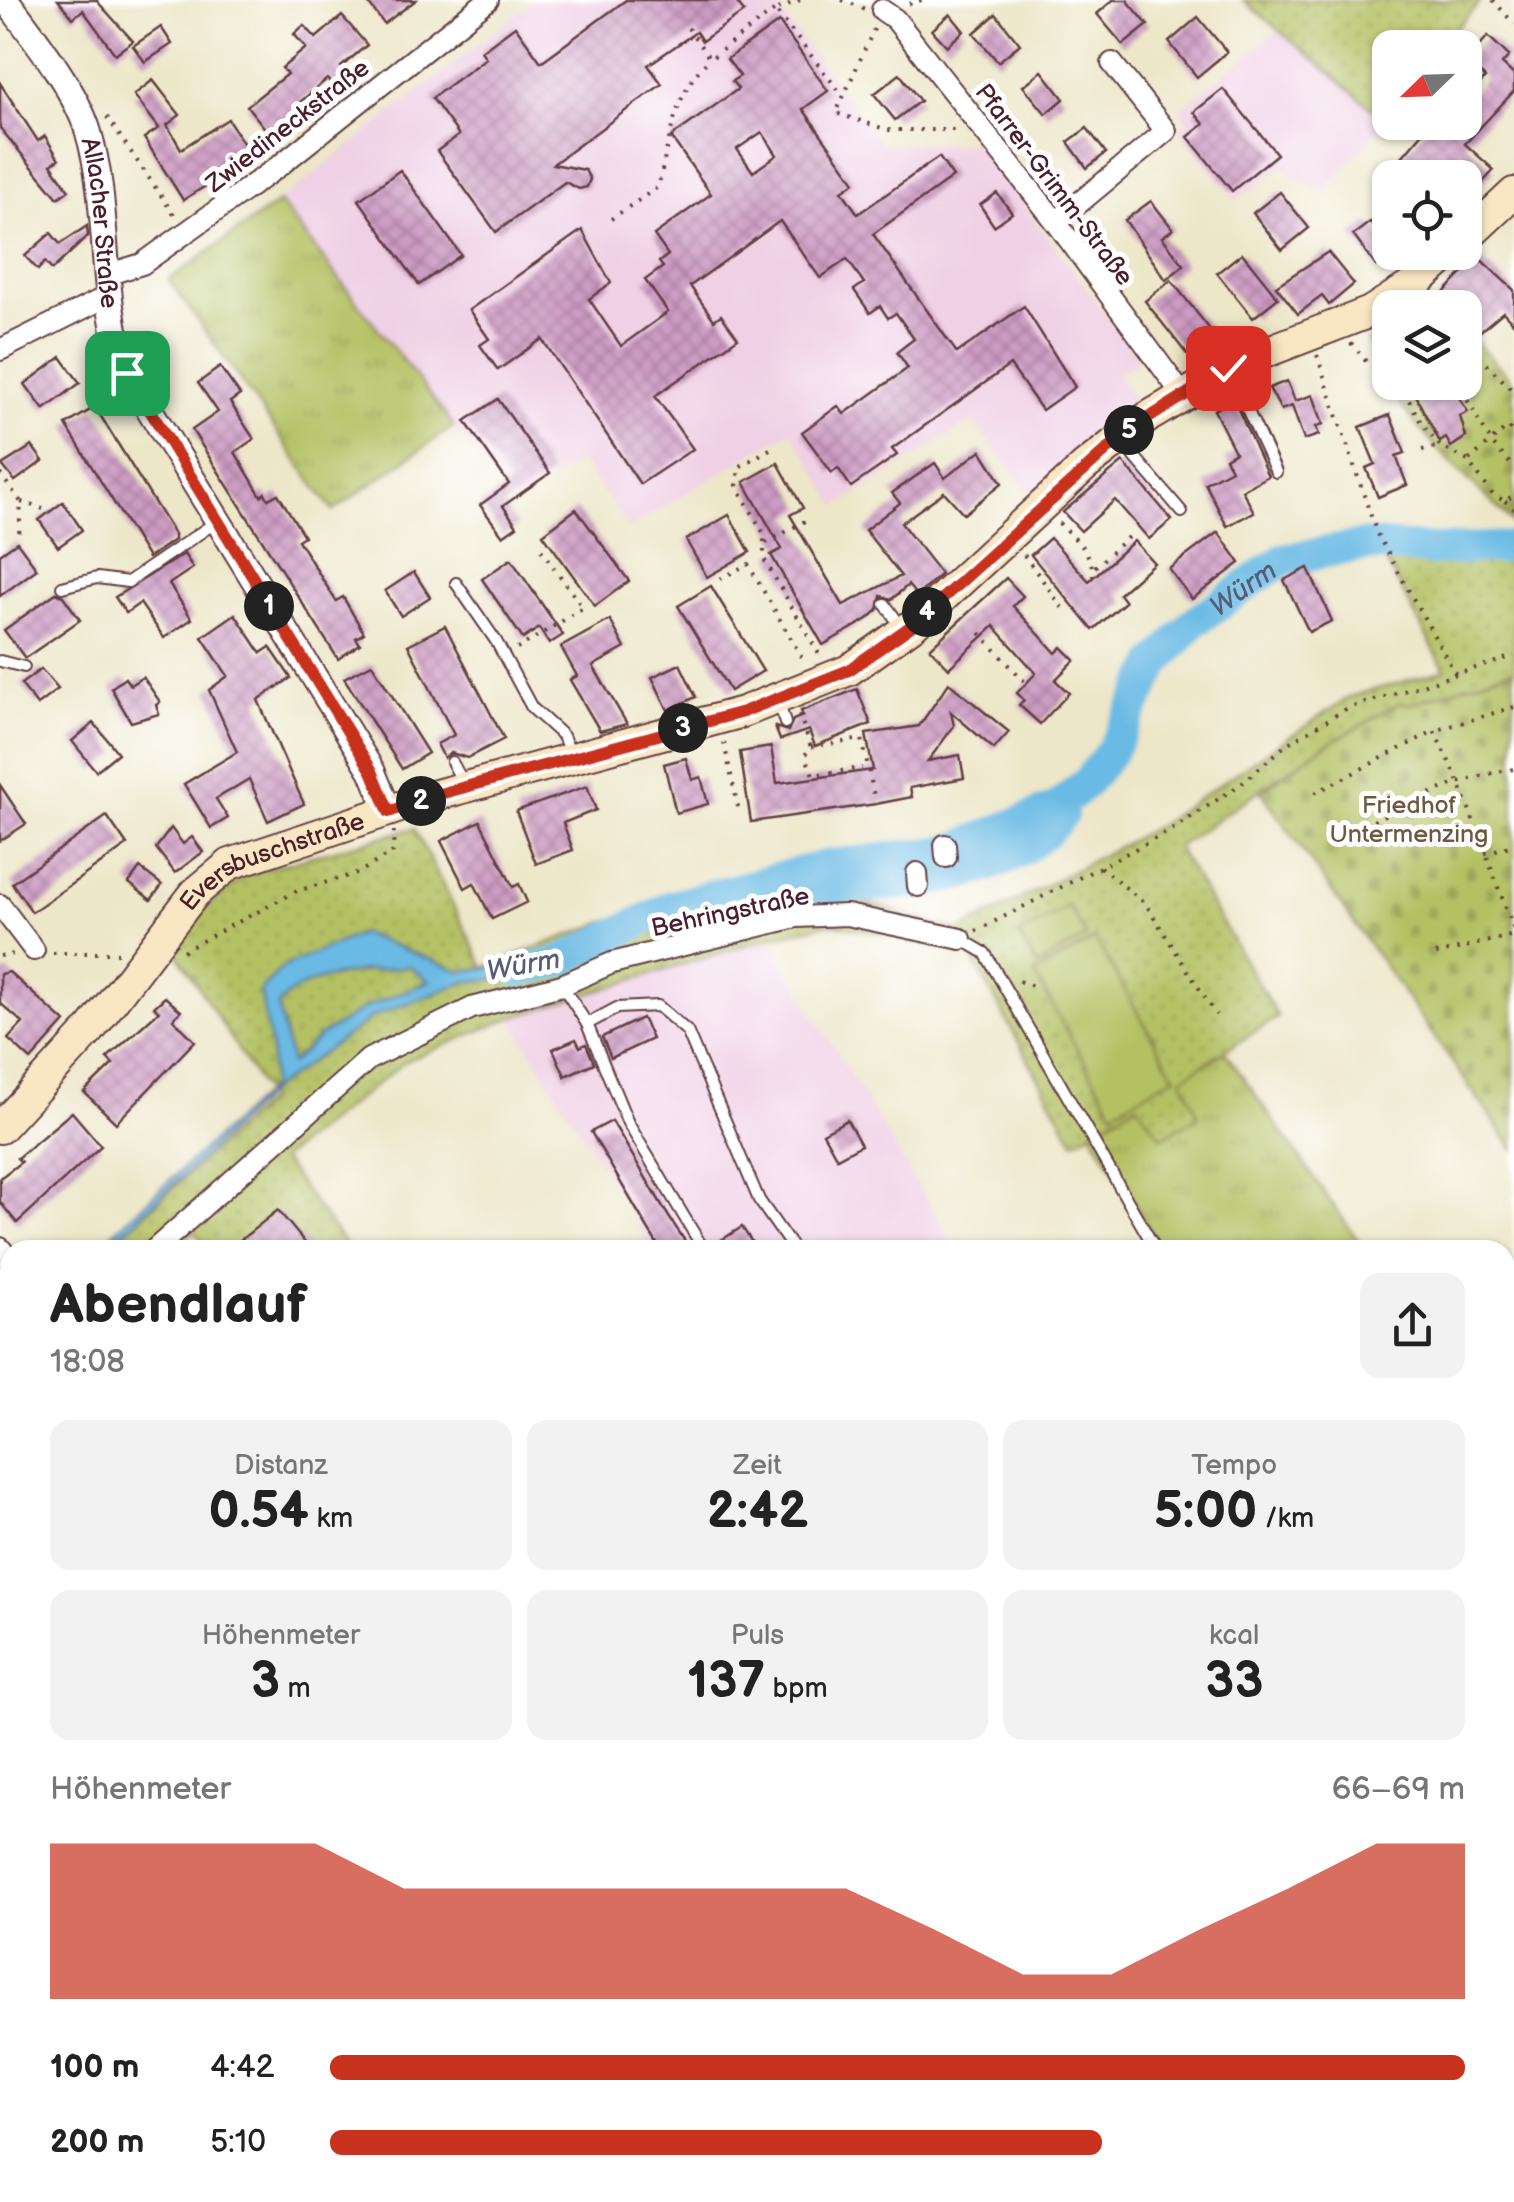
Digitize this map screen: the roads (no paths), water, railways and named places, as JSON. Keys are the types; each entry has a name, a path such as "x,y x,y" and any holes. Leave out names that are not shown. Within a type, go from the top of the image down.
{"main road":[{"path":"1482,223 1514,193"},
{"name":"Eversbuschstraße","path":"0,1128 91,1029 194,894 230,864 389,812 459,775 572,758 801,696 905,631 1000,540 1120,438 1182,394 1228,368 1392,299 1428,270"}],"street":[{"name":"Zwiedineckstraße","path":"0,350 109,285 186,233 279,166 488,0"},
{"name":"Allacher Straße","path":"14,3 87,126 116,344 127,373 372,771 389,812"},
{"name":"Pfarrer-Grimm-Straße","path":"882,10 895,19 981,126 1182,394"},
{"path":"1056,222 1166,130 1112,63"},
{"path":"0,905 34,950"},
{"name":"Behringstraße","path":"165,1240 369,1059 472,1008 562,984 612,963 796,917 847,916 961,939"}],"lane":[{"path":"1228,368 1276,472"},
{"path":"1120,438 1182,512"},
{"path":"62,587 98,578 128,582 217,522"},
{"path":"456,583 505,656 532,708 563,736 572,758"},
{"path":"885,604 905,631"},
{"path":"0,661 24,667"},
{"path":"961,939 985,953 1150,1240"},
{"path":"562,984 587,1024 628,1124 698,1240"},
{"path":"587,1024 616,1008 658,1006 688,1031 759,1200 787,1240"}],"water":[{"path":"361,933 460,971 560,959 562,963 529,976 465,982 374,1016 273,1089 115,1240 105,1240 271,1087 271,1050 260,991 284,966","holes":["409,966 429,981 368,1006 320,1036 291,1063 278,1007 301,987 337,976"]}],"waterway":[{"name":"Würm","path":"520,971 559,962 672,906 825,866 949,851 1057,807 1087,782 1112,750 1157,663 1194,622 1284,559 1369,545 1434,550 1514,547"},
{"name":"Würm","path":"795,886 901,884 974,871 1008,858 1037,839 1062,815"}],"park label":[{"name":"Friedhof Untermenzing","path":"1409,818"}]}
